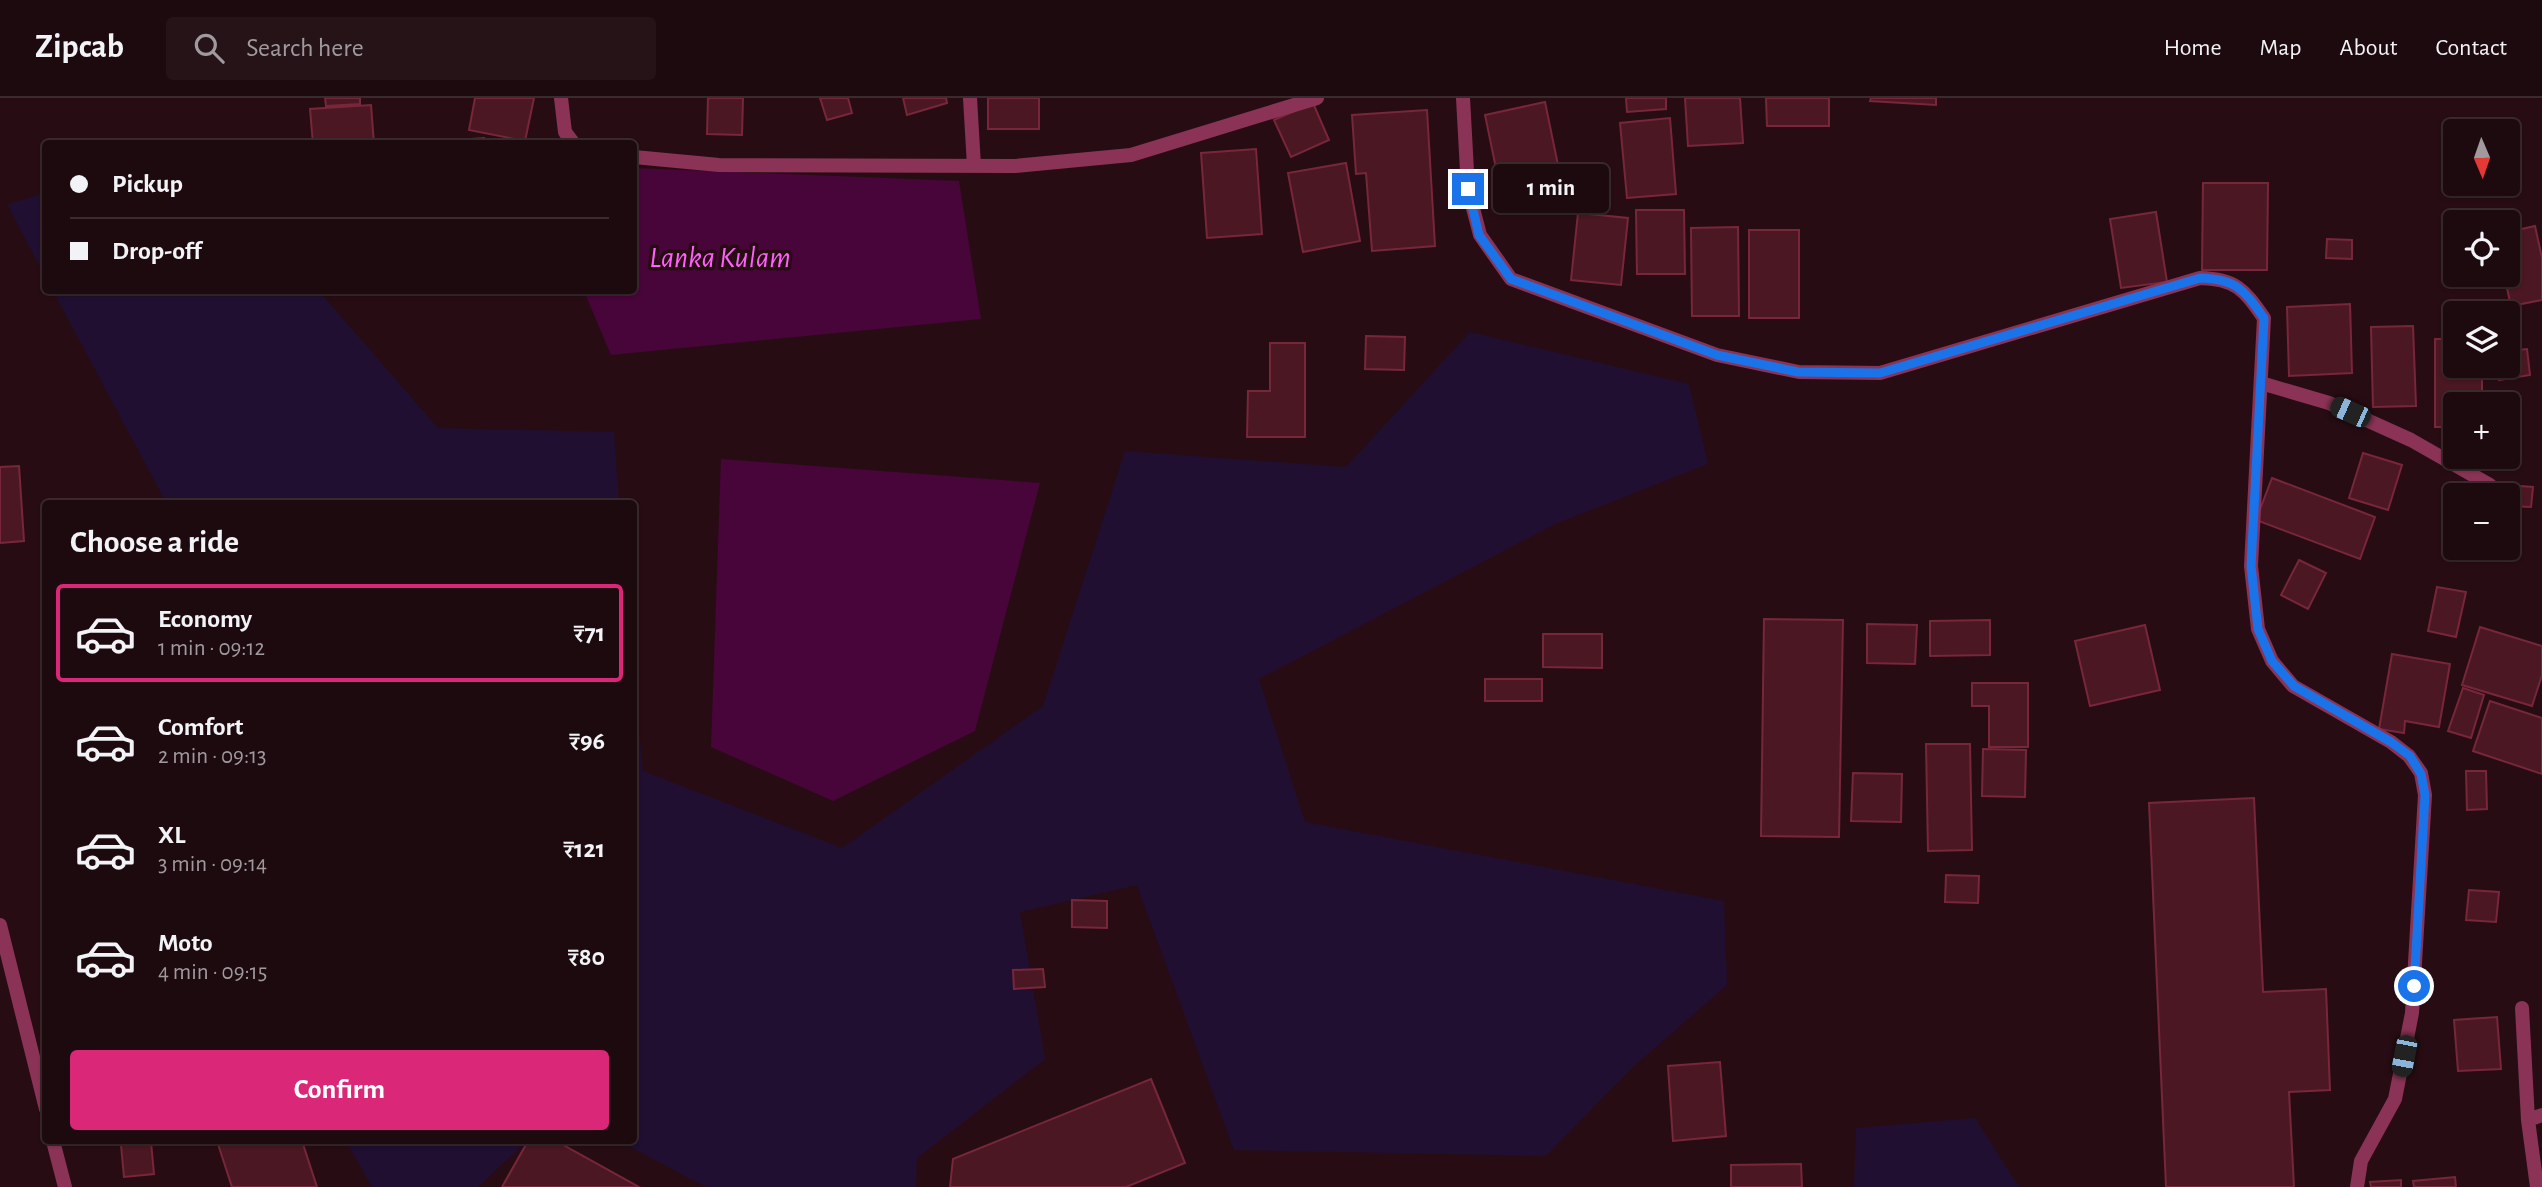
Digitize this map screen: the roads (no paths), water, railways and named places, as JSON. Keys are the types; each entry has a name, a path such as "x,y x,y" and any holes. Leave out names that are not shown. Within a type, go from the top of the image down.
{"street":[{"path":"561,98 565,132 571,140"},
{"path":"970,98 974,166"},
{"path":"637,157 719,166 1015,166 1131,155 1317,98"},
{"path":"1463,98 1468,189 1479,235 1511,279 1717,355 1798,372 1880,373 2200,278 2222,278 2248,296 2264,318 2251,566 2258,629 2272,661 2294,686 2391,742 2410,756 2421,774 2425,795 2412,1013 2395,1100 2361,1161 2357,1187"},
{"path":"2261,383 2329,403 2411,440 2486,483"},
{"path":"0,925 42,1093"},
{"path":"2522,1008 2535,1117 2537,1187"},
{"path":"54,1144 65,1187"}],"water":[{"name":"Lanka Kulam","path":"637,168 959,181 981,319 611,355 585,294 637,294"},
{"path":"721,459 1040,483 975,731 833,801 711,747"}]}
